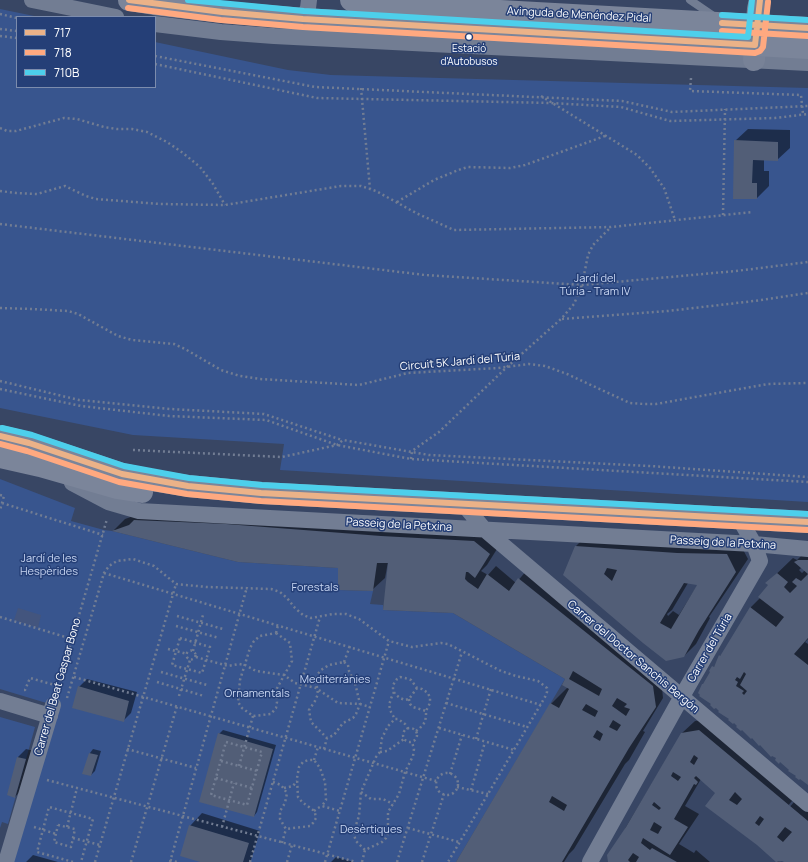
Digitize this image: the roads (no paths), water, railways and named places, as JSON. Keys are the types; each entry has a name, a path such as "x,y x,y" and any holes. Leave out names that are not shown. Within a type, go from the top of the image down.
{"main road":[{"name":"Avinguda de Menéndez Pidal","path":"129,0 222,12 306,9 808,48"},
{"name":"Avinguda de Menéndez Pidal","path":"351,0 724,23 755,44"},
{"name":"Avinguda de Menéndez Pidal","path":"755,44 808,28"},
{"path":"0,436 29,443 122,474 172,483 261,493 464,505 808,522"},
{"path":"0,457 40,466 117,488 144,493 165,495 261,493"}],"street":[{"path":"32,0 111,16"},
{"path":"755,44 760,0"},
{"name":"Avinguda de Menéndez Pidal","path":"160,25 283,29 297,24 306,9"},
{"name":"Avinguda de Menéndez Pidal","path":"160,25 221,32 282,36 755,44 808,63"},
{"name":"Passeig de la Petxina","path":"0,460 67,481 84,488 108,502 139,511 754,544 808,549"},
{"name":"Carrer del Doctor Sanchis Bergón","path":"464,505 484,530 808,804"},
{"name":"Carrer del Túria","path":"590,862 681,698 760,562 754,544 738,518"},
{"name":"Carrer del Beat Gaspar Bono","path":"0,701 51,710 6,862"}],"lane":[{"path":"690,0 724,23"}],"place":[{"name":"Estació d'Autobusos","path":"469,37"}],"park label":[{"name":"Jardí del Túria - Tram IV","path":"595,285"},
{"name":"Jardí de les Hespèrides","path":"49,565"},
{"name":"Forestals","path":"315,588"},
{"name":"Mediterrànies","path":"335,680"},
{"name":"Ornamentals","path":"257,694"},
{"name":"Desèrtiques","path":"371,830"}]}
